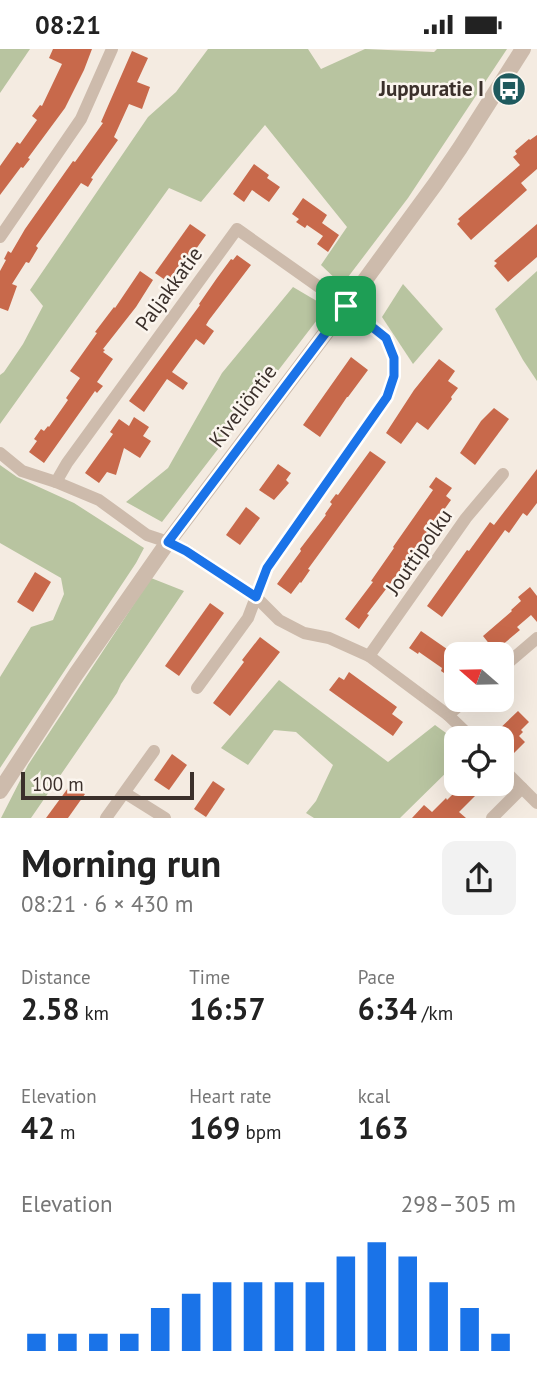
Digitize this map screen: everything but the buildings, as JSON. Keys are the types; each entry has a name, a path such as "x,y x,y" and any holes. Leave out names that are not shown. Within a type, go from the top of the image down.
{"street":[{"path":"0,237 81,119 112,49"},
{"name":"Kiveliöntie","path":"0,791 76,674 168,542 346,306 460,148 523,49"},
{"name":"Paljakkatie","path":"56,482 66,463 237,229 346,306"},
{"path":"197,688 248,618 267,568 387,397 394,376 394,358 386,338 346,306"},
{"path":"0,453 22,471 99,500 146,535 186,551 256,597 279,620 304,633 329,638 369,656 460,726"},
{"name":"Jouttipolku","path":"369,656 466,517 503,474"},
{"path":"514,658 537,638"},
{"path":"449,715 452,712"},
{"path":"106,818 154,751"},
{"path":"514,780 537,803"},
{"path":"492,818 522,788"},
{"path":"125,793 166,818"}],"green space":[{"path":"0,49 30,49 0,93"},
{"path":"208,49 308,49 321,69 365,49 434,52 437,49 507,49 408,198 342,285 321,265 347,227 265,125 201,202 169,188 0,424 0,375 23,344 43,306 30,290 148,117 176,92"},
{"path":"537,271 537,381 495,309"},
{"path":"403,284 443,329 413,364 382,317"},
{"path":"293,287 327,307 162,522 126,502 168,468 222,373"},
{"path":"0,465 17,477 74,503 144,548 0,768 0,677 31,627 53,620 64,594 61,578 0,543"},
{"path":"151,578 184,591 31,818 1,818 28,765"},
{"path":"279,680 388,762 435,725 444,732 444,775 400,818 314,818 306,813 316,801 333,765 296,732 274,730 248,765 221,748"}],"place":[{"name":"Juppuratie I","path":"509,89"}],"route":[{"path":"346,306 386,338 394,358 394,376 387,397 267,568 256,597 168,542 346,306"}]}
